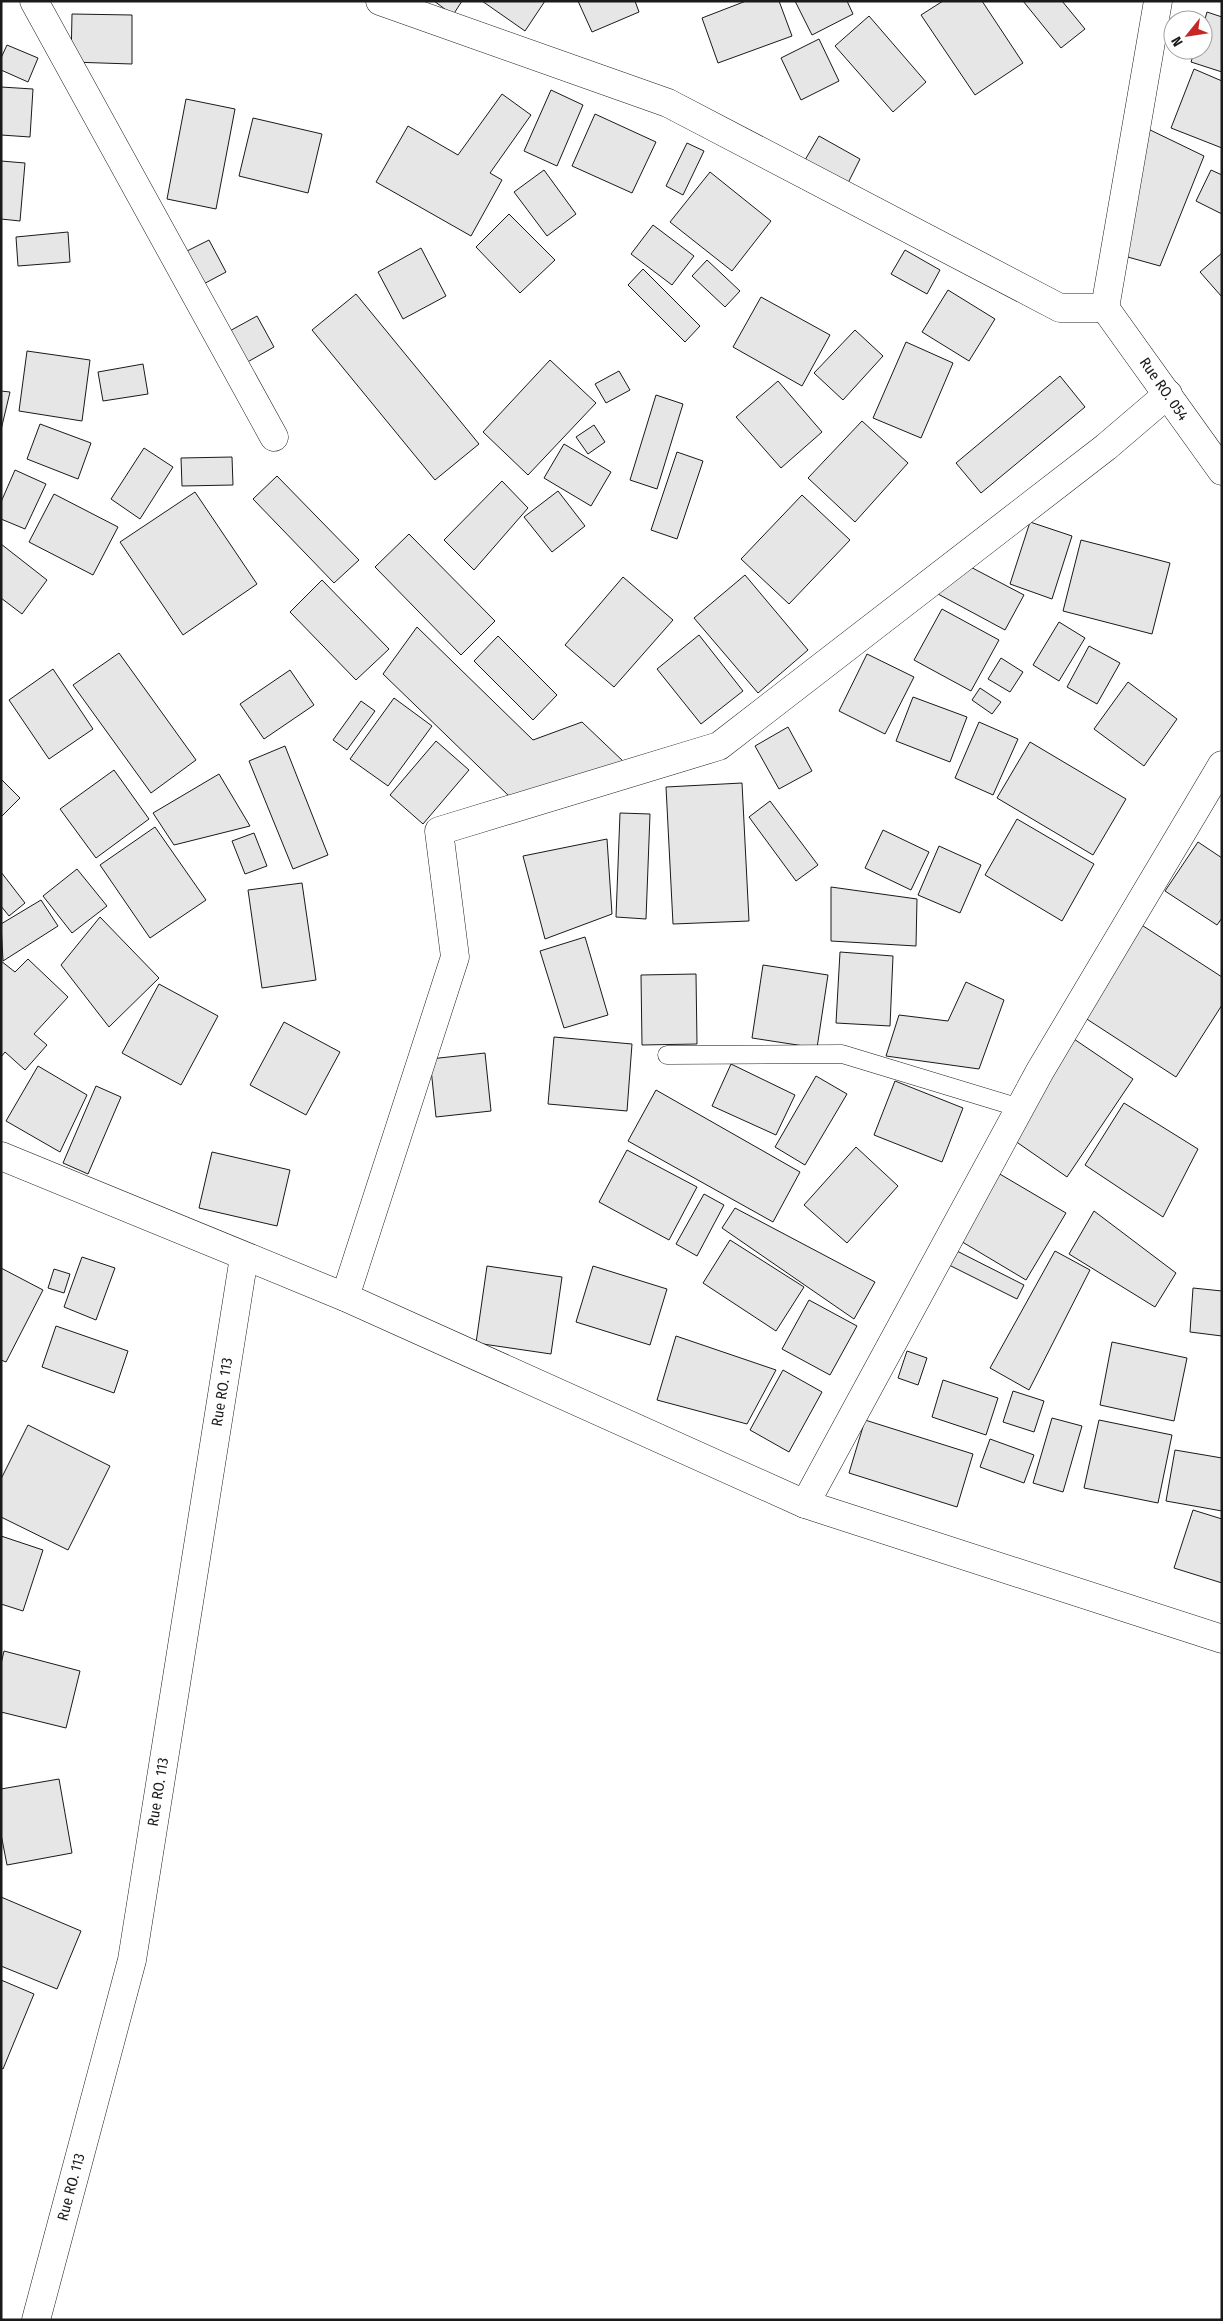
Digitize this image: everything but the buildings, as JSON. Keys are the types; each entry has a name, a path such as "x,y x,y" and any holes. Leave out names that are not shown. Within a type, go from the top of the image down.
{"street":[{"path":"34,1 274,438"},
{"path":"380,1 668,103 1060,308 1106,308 1158,1"},
{"name":"Rue RO. 054","path":"1106,308 1222,471"},
{"path":"345,1297 455,956 439,831 719,746 1106,447 1168,394"},
{"path":"805,1504 1020,1108 1222,765"},
{"path":"1,1156 345,1297 805,1504 1222,1639"},
{"name":"Rue RO. 113","path":"36,2320 132,1960 244,1257"}],"lane":[{"path":"667,1054 842,1054 1020,1108"}]}
